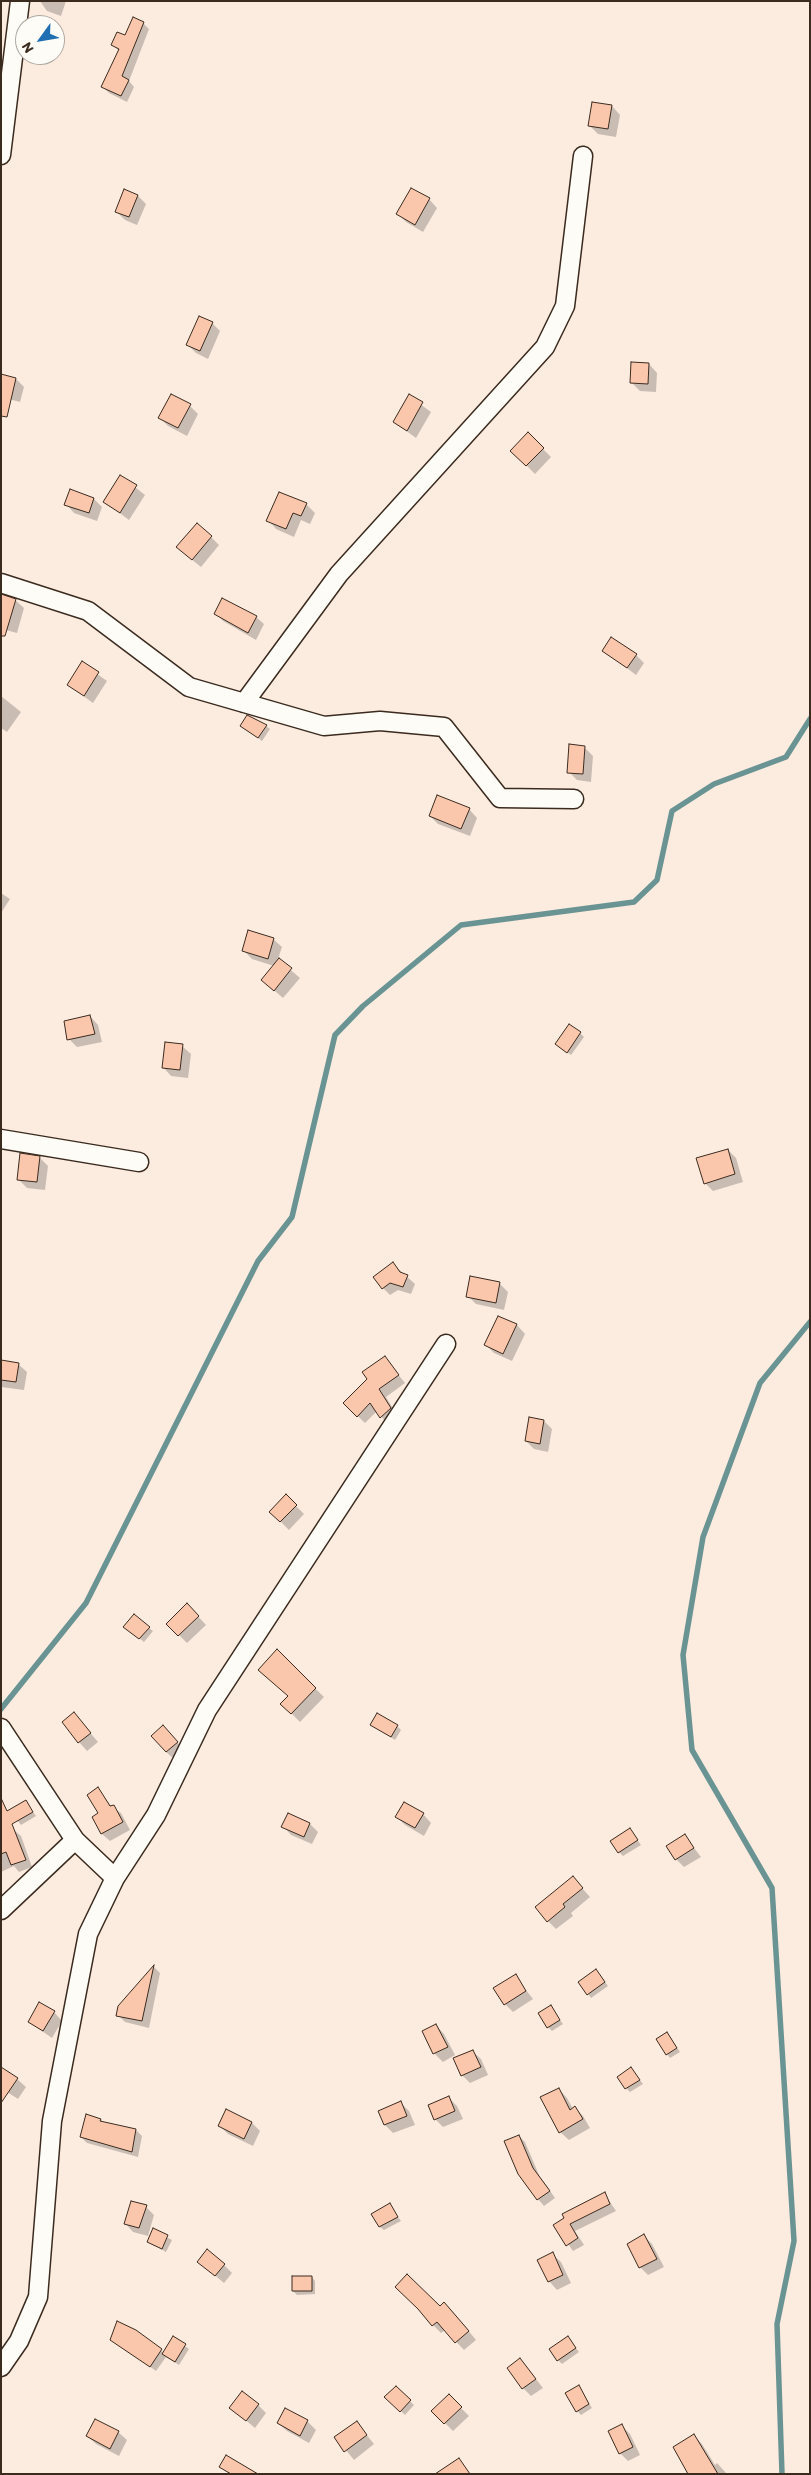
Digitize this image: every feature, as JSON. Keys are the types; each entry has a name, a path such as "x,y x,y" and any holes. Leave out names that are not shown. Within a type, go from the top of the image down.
{"street":[{"path":"1,155 20,1"},
{"path":"244,703 339,574 545,347 565,306 584,156"},
{"path":"1,583 88,611 189,687 324,726 380,721 444,727 500,798 574,799"},
{"path":"1,1139 139,1162"},
{"path":"2,2362 19,2341 38,2297 52,2120 88,1934 115,1878 156,1815 207,1710 446,1344"},
{"path":"1,1728 75,1840 115,1878"},
{"path":"1,1910 75,1840"}],"building":[{"path":"133,17 144,22 122,76 129,80 121,96 101,87 119,49 111,45 117,32 125,35"},
{"path":"592,102 612,105 608,129 588,126"},
{"path":"411,188 430,198 415,225 396,214"},
{"path":"124,189 138,195 129,217 115,212"},
{"path":"199,316 213,322 200,351 186,345"},
{"path":"631,362 649,363 648,384 630,383"},
{"path":"1,374 16,378 7,417 1,416"},
{"path":"171,394 191,404 178,428 158,418"},
{"path":"409,394 423,402 407,431 393,422"},
{"path":"528,432 544,448 526,466 510,451"},
{"path":"120,475 137,485 120,513 103,502"},
{"path":"70,489 94,498 89,513 64,505"},
{"path":"279,492 307,503 301,516 293,513 286,529 266,521"},
{"path":"197,523 212,536 192,560 176,547"},
{"path":"1,594 16,599 5,636 1,636"},
{"path":"222,598 257,616 248,633 214,614"},
{"path":"611,637 637,654 627,668 602,651"},
{"path":"82,661 99,672 84,696 67,685"},
{"path":"247,715 267,725 258,738 240,726"},
{"path":"569,744 585,746 583,774 567,773"},
{"path":"437,795 470,808 461,829 429,816"},
{"path":"248,930 274,938 268,959 242,951"},
{"path":"279,958 292,968 274,991 261,980"},
{"path":"90,1015 95,1034 67,1040 64,1021"},
{"path":"569,1024 581,1032 567,1053 555,1044"},
{"path":"165,1042 183,1044 180,1070 162,1068"},
{"path":"728,1149 735,1174 704,1184 696,1158"},
{"path":"20,1153 40,1156 37,1182 17,1180"},
{"path":"393,1262 400,1272 408,1275 403,1287 390,1283 382,1289 373,1277"},
{"path":"470,1276 500,1282 496,1303 466,1297"},
{"path":"498,1316 517,1324 503,1354 484,1345"},
{"path":"385,1356 399,1375 379,1389 391,1408 380,1418 370,1403 357,1417 343,1403 367,1379 362,1372"},
{"path":"1,1360 19,1363 16,1382 1,1380"},
{"path":"529,1417 544,1420 540,1444 525,1441"},
{"path":"286,1494 297,1505 280,1522 269,1512"},
{"path":"187,1603 199,1616 178,1636 166,1624"},
{"path":"134,1614 150,1627 139,1639 123,1627"},
{"path":"277,1649 316,1688 291,1714 280,1704 288,1696 258,1670"},
{"path":"74,1712 91,1733 78,1743 62,1722"},
{"path":"377,1713 398,1725 391,1737 370,1725"},
{"path":"163,1725 178,1742 166,1752 151,1736"},
{"path":"98,1787 110,1806 114,1805 123,1822 101,1834 92,1817 98,1813 87,1795"},
{"path":"1,1798 7,1811 26,1800 33,1812 12,1824 26,1860 11,1865 6,1852 1,1854"},
{"path":"404,1802 424,1813 415,1828 395,1817"},
{"path":"288,1813 310,1823 304,1837 281,1827"},
{"path":"630,1828 638,1840 618,1853 610,1841"},
{"path":"685,1834 694,1848 675,1860 666,1846"},
{"path":"573,1876 583,1888 563,1904 565,1907 547,1922 535,1907"},
{"path":"154,1965 142,2021 116,2016 118,2006"},
{"path":"596,1969 605,1982 587,1995 578,1982"},
{"path":"516,1974 526,1991 504,2005 493,1988"},
{"path":"39,2002 55,2011 43,2031 28,2022"},
{"path":"551,2005 560,2020 547,2028 538,2013"},
{"path":"436,2024 448,2047 433,2054 422,2031"},
{"path":"667,2032 677,2048 666,2055 656,2039"},
{"path":"473,2050 481,2067 461,2076 453,2058"},
{"path":"1,2067 18,2078 1,2103"},
{"path":"631,2067 640,2080 625,2089 617,2077"},
{"path":"559,2088 570,2110 575,2106 583,2119 559,2133 540,2097"},
{"path":"449,2096 455,2111 434,2120 428,2105"},
{"path":"401,2101 407,2116 384,2125 378,2111"},
{"path":"226,2109 252,2122 244,2139 218,2126"},
{"path":"86,2114 101,2119 100,2121 136,2129 132,2152 80,2137"},
{"path":"519,2135 533,2168 550,2191 537,2200 518,2174 504,2141"},
{"path":"605,2192 610,2204 570,2224 578,2238 566,2246 553,2225 564,2218 562,2214"},
{"path":"131,2201 147,2205 139,2228 124,2224"},
{"path":"390,2203 398,2217 379,2227 371,2214"},
{"path":"153,2228 168,2235 162,2249 147,2242"},
{"path":"644,2234 657,2259 639,2268 627,2244"},
{"path":"207,2249 225,2264 215,2276 197,2262"},
{"path":"553,2252 563,2275 548,2282 537,2260"},
{"path":"407,2274 440,2306 444,2302 469,2331 455,2343 437,2322 432,2326 418,2309 395,2287"},
{"path":"292,2276 312,2276 312,2291 292,2291"},
{"path":"117,2321 136,2330 162,2349 150,2367 110,2340"},
{"path":"173,2336 186,2344 175,2362 162,2354"},
{"path":"568,2336 576,2348 557,2361 549,2349"},
{"path":"520,2358 536,2379 522,2389 507,2368"},
{"path":"579,2385 589,2404 576,2412 565,2393"},
{"path":"396,2386 411,2400 400,2412 384,2397"},
{"path":"242,2391 259,2404 246,2421 229,2408"},
{"path":"449,2394 462,2407 444,2424 431,2411"},
{"path":"285,2408 308,2420 300,2436 277,2423"},
{"path":"95,2419 119,2431 110,2449 86,2436"},
{"path":"357,2421 367,2435 344,2452 334,2437"},
{"path":"622,2424 633,2447 619,2454 608,2431"},
{"path":"694,2434 718,2474 688,2474 673,2447"},
{"path":"226,2455 258,2474 231,2474 219,2467"},
{"path":"459,2458 470,2474 435,2474"}],"waterway":[{"path":"1,1709 86,1603 258,1261 292,1217 335,1035 363,1006 461,925 634,902 657,880 672,811 714,784 786,757 810,719"},
{"path":"782,2474 777,2324 794,2241 772,1888 692,1750 683,1655 703,1537 760,1383 810,1322"}]}
